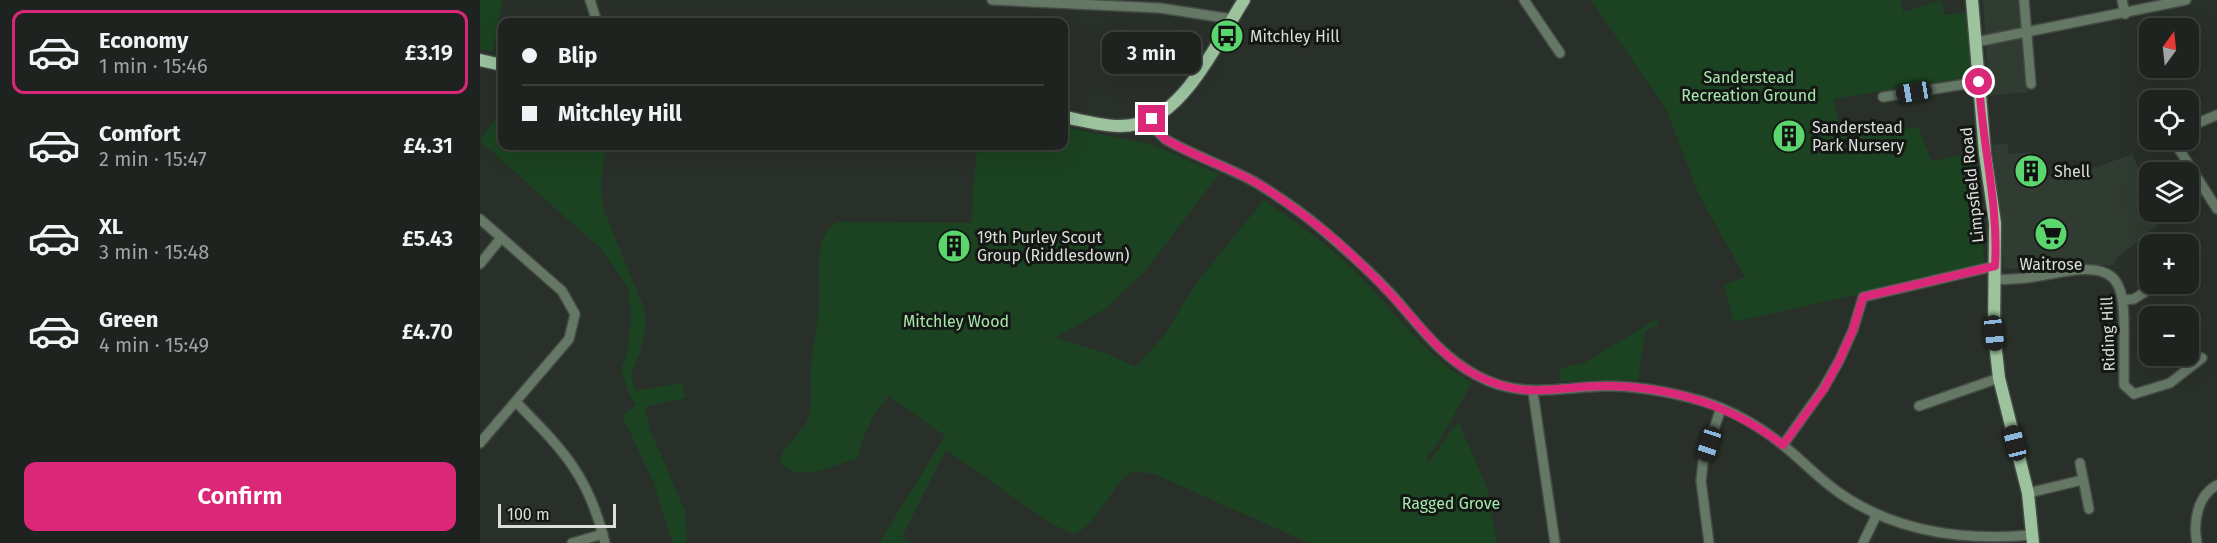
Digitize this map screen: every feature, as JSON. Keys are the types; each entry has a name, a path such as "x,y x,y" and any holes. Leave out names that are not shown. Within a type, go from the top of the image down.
{"main road":[{"path":"1068,118 1116,126 1136,125 1169,109 1189,87 1244,0"},
{"name":"Limpsfield Road","path":"1972,0 1985,154 1995,223 1994,333 1999,378 2028,494 2032,539"},
{"path":"480,60 498,64"}],"street":[{"path":"590,0 596,18"},
{"path":"992,0 1160,8 1232,19"},
{"path":"1524,0 1560,52"},
{"path":"2024,0 2025,34 2031,84"},
{"path":"2122,0 2125,14"},
{"path":"1976,42 2186,0"},
{"path":"1883,97 1979,82"},
{"path":"2199,122 2217,115"},
{"path":"1152,119 1157,131 1165,139 1256,183 1321,229 1362,264 1427,338 1456,364 1493,383 1533,392 1608,386 1636,388 1693,398 1721,408 1783,445 1840,494 1877,514 1906,526 1951,536 2032,539"},
{"path":"2180,150 2217,209"},
{"path":"480,219 562,291 575,314 569,339 517,403 480,443"},
{"path":"480,264 501,238"},
{"path":"1783,445 1824,389 1839,361 1853,330 1861,299 1871,293 1995,266"},
{"name":"Riding Hill","path":"1994,279 2036,279 2068,271 2095,269 2107,272 2116,280 2124,300 2124,385 2128,391 2140,394 2157,389 2170,383 2202,358"},
{"path":"2124,300 2134,299 2142,294"},
{"path":"1919,406 1999,378"},
{"path":"1533,392 1555,543"},
{"path":"517,403 572,462 597,513 604,539 572,543"},
{"path":"1708,543 1701,481 1703,462 1721,408"},
{"path":"2080,463 2089,509"},
{"path":"2028,494 2082,480"},
{"path":"2197,543 2197,513 2202,498 2217,485"},
{"path":"1863,543 1877,514"}],"shaded area":[{"path":"1983,0 2021,0 2028,92 1989,96"},
{"path":"2007,143 2009,154 2031,152 2037,178 2087,170 2133,154 2139,172 2139,222 2161,222 2146,234 2139,234 2139,240 2116,259 2114,265 2004,269 1992,145"}],"green space":[{"path":"480,0 503,0 493,52 480,49"},
{"name":"Sanderstead Recreation Ground","path":"1591,0 1901,0 1903,12 1942,0 1944,15 1966,13 1971,77 1833,99 1843,137 1918,127 1932,161 1977,152 1984,266 1734,322 1724,285 1745,277 1699,195 1666,109"},
{"path":"494,120 498,121 498,150 605,150 601,182 603,208 644,308 646,327 639,355 631,372 635,391 682,383 685,398 645,407 649,427 685,511 687,543 673,543 653,481 622,416 636,404 630,397 621,369 628,351 631,317 628,288 602,250 480,141"},
{"name":"Mitchley Wood","path":"1068,128 1150,144 1219,174 1146,270 1105,309 1055,338 1106,353 1136,367 1165,334 1197,282 1264,200 1337,254 1425,347 1472,383 1437,445 1426,459 1429,462 1458,421 1487,487 1497,543 1309,543 1154,474 1133,471 1117,486 1091,522 1074,534 1050,523 946,450 902,537 911,543 879,543 945,436 889,396 869,425 857,459 827,469 804,473 794,472 780,459 802,429 810,412 811,367 818,319 821,247 830,228 838,222 971,223 977,150 1068,150"},
{"path":"1657,319 1658,325 1645,331 1638,380 1560,381 1560,368 1584,363"}],"place":[{"name":"Mitchley Hill","path":"1227,36"},
{"name":"Sanderstead Park Nursery","path":"1789,136"},
{"name":"Shell","path":"2031,171"},
{"name":"Waitrose","path":"2051,234"},
{"name":"19th Purley Scout Group (Riddlesdown)","path":"954,246"}],"route":[{"path":"1152,119 1157,131 1165,139 1256,183 1321,229 1362,264 1399,303 1427,338 1456,364 1478,376 1522,391 1608,386 1651,390 1693,398 1721,408 1752,424 1783,445 1824,389 1853,330 1863,297 1871,293 1995,266 1995,223 1985,154 1979,82"}],"park label":[{"name":"Ragged Grove","path":"1451,503"}]}
